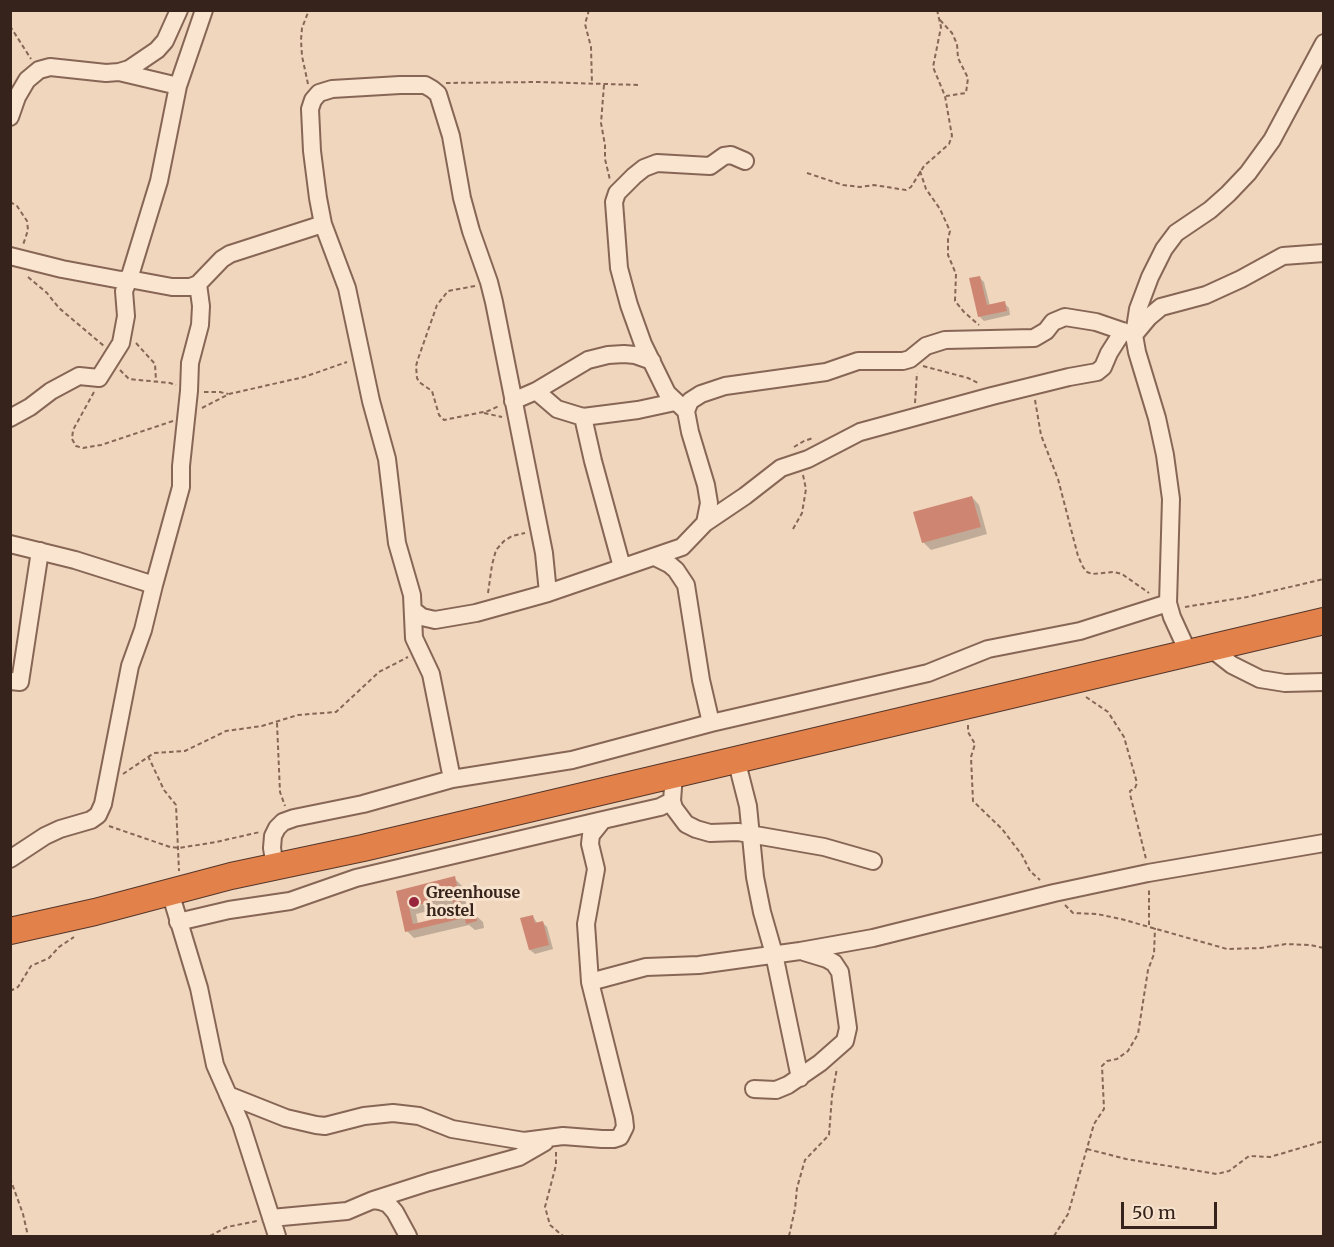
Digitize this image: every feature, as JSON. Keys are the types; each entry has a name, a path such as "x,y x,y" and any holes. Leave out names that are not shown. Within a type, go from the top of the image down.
{"highway":[{"path":"10,931 1323,621"}],"street":[{"path":"10,117 17,97 27,80 39,70 50,67 106,73 129,69 165,41 179,10"},
{"path":"10,418 30,407 51,390 79,376 99,378 114,356 124,334 126,316 124,291 159,181 178,86 204,10"},
{"path":"1323,43 1272,140 1248,173 1209,210 1176,233 1164,249 1150,277 1129,333 1137,352 1159,427 1169,488 1171,532 1165,604 1172,617 1198,650 1260,679 1285,683 1323,682"},
{"path":"119,72 178,86"},
{"path":"452,779 431,674 414,638 409,577 396,536 387,459 346,288 323,224 312,151 310,109 319,93 342,88 400,85 425,86 438,94 446,116 462,198 489,282 544,553 548,593"},
{"path":"705,523 709,503 690,432 680,407 667,393 629,305 619,268 614,202 617,193 634,176 644,168 657,163 710,166 724,156 731,155 745,161"},
{"path":"10,256 28,269 62,269 121,280 129,279 172,287 190,287 198,284 222,259 230,254 323,224"},
{"path":"413,610 422,617 435,620 476,613 548,593 682,547 705,523 746,496 781,468 808,459 860,432 1030,386 1097,372 1103,367 1109,353 1161,307 1206,295 1283,256 1323,253"},
{"path":"10,859 45,836 91,820 98,814 103,804 130,666 143,630 181,487 190,363 200,325 201,306 198,284"},
{"path":"536,391 557,408 583,417 680,407 701,394 726,386 819,373 858,361 909,362 934,342 945,340 1034,338 1046,331 1053,322 1065,317 1096,322 1129,333"},
{"path":"513,401 536,391 588,360 608,355 635,355 652,361"},
{"path":"583,417 622,567"},
{"path":"10,544 75,560 154,585"},
{"path":"682,547 701,680 711,723"},
{"path":"10,681 20,682 39,551"},
{"path":"655,557 676,570 686,585"},
{"path":"275,867 273,836 283,822 294,818 363,804 452,779 572,760 711,723 934,671 988,649 1080,632 1165,604"},
{"path":"736,759 748,806 755,876 800,1078"},
{"path":"674,774 672,801 678,816 696,829 710,833 738,832 824,847 873,861"},
{"path":"178,922 229,910 290,901 364,876 660,807 672,801"},
{"path":"228,1095 286,1118 325,1126 364,1116 402,1113 419,1116 452,1129 506,1138 614,1139 623,1133 624,1118 616,1081 590,982 586,924 596,869 590,844 591,835 603,820"},
{"path":"800,951 873,938 1054,893 1148,873 1323,843"},
{"path":"170,892 199,988 215,1065 241,1124 277,1236"},
{"path":"590,982 646,967 699,965 772,946 800,951 834,963 840,972 848,1028 845,1041 800,1078 776,1090 754,1089"},
{"path":"271,1218 347,1211 429,1182 519,1157 554,1137"},
{"path":"374,1200 388,1204 408,1236"}],"path":[{"path":"309,10 302,28 301,40 304,69 313,100"},
{"path":"589,10 585,24 591,47 592,85"},
{"path":"807,173 843,185 860,187 874,185 901,190 911,187 920,171 951,140 945,96 933,67 941,35 937,10"},
{"path":"940,20 952,33 957,44 958,58 968,78 966,93 945,96"},
{"path":"10,26 19,43 39,70"},
{"path":"432,89 457,82 639,85"},
{"path":"604,84 601,113 605,145 604,159 617,193"},
{"path":"920,171 926,189 940,209 950,231 948,255 956,273 956,301 964,312 995,338"},
{"path":"10,202 17,206 27,221 28,230 23,248 28,269 59,308 114,356 122,373 129,379 170,383 189,391 229,394"},
{"path":"489,282 454,289 444,295 438,305 416,366 419,382 432,391 441,418 449,419 483,412 513,401"},
{"path":"136,339 138,345 156,364 156,381"},
{"path":"99,378 73,430 72,439 76,446 83,448 101,445 163,423 186,418 229,394 322,372 361,355"},
{"path":"912,418 917,393 909,362 968,378 985,387 992,396"},
{"path":"1030,386 1037,405 1041,435 1058,479 1078,556 1087,572 1122,574 1165,604 1179,607 1247,597 1323,579"},
{"path":"483,412 516,418"},
{"path":"793,529 802,513 806,489 803,474 808,466 808,459"},
{"path":"476,613 487,597 496,550 512,536 540,532"},
{"path":"106,791 148,756 161,751 185,751 226,731 298,715 336,712 379,672 420,653"},
{"path":"1056,683 1100,706 1113,719 1124,737 1137,783 1130,794 1148,873 1149,926"},
{"path":"277,721 280,792 294,818"},
{"path":"148,756 164,790 176,805 179,848"},
{"path":"91,820 179,848 277,828"},
{"path":"10,991 18,987 31,966 49,958 59,947 78,933 94,912"},
{"path":"1054,1236 1068,1214 1095,1124 1104,1109 1102,1066 1107,1061 1117,1059 1128,1051 1138,1034 1148,970 1154,954 1155,928"},
{"path":"789,1236 795,1209 796,1188 805,1160 829,1135 836,1061 845,1046 845,1041"},
{"path":"554,1137 556,1165 545,1206 550,1225 563,1236"},
{"path":"1087,1149 1126,1159 1217,1174 1229,1171 1249,1156 1270,1157 1323,1141"},
{"path":"10,1178 28,1236"},
{"path":"210,1236 227,1227 271,1218"}],"building":[{"path":"980,276 987,305 1005,301 1007,311 978,317 969,278"},
{"path":"972,496 981,527 922,543 913,512"},
{"name":"Greenhouse hostel","path":"455,876 464,918 405,932 396,891","holes":["452,897 456,914 413,924 409,907"]},
{"path":"476,913 477,921 466,924 464,916"},
{"path":"533,915 535,923 543,921 549,945 529,950 520,918"}],"place":[{"name":"Greenhouse hostel","path":"414,902"}]}
